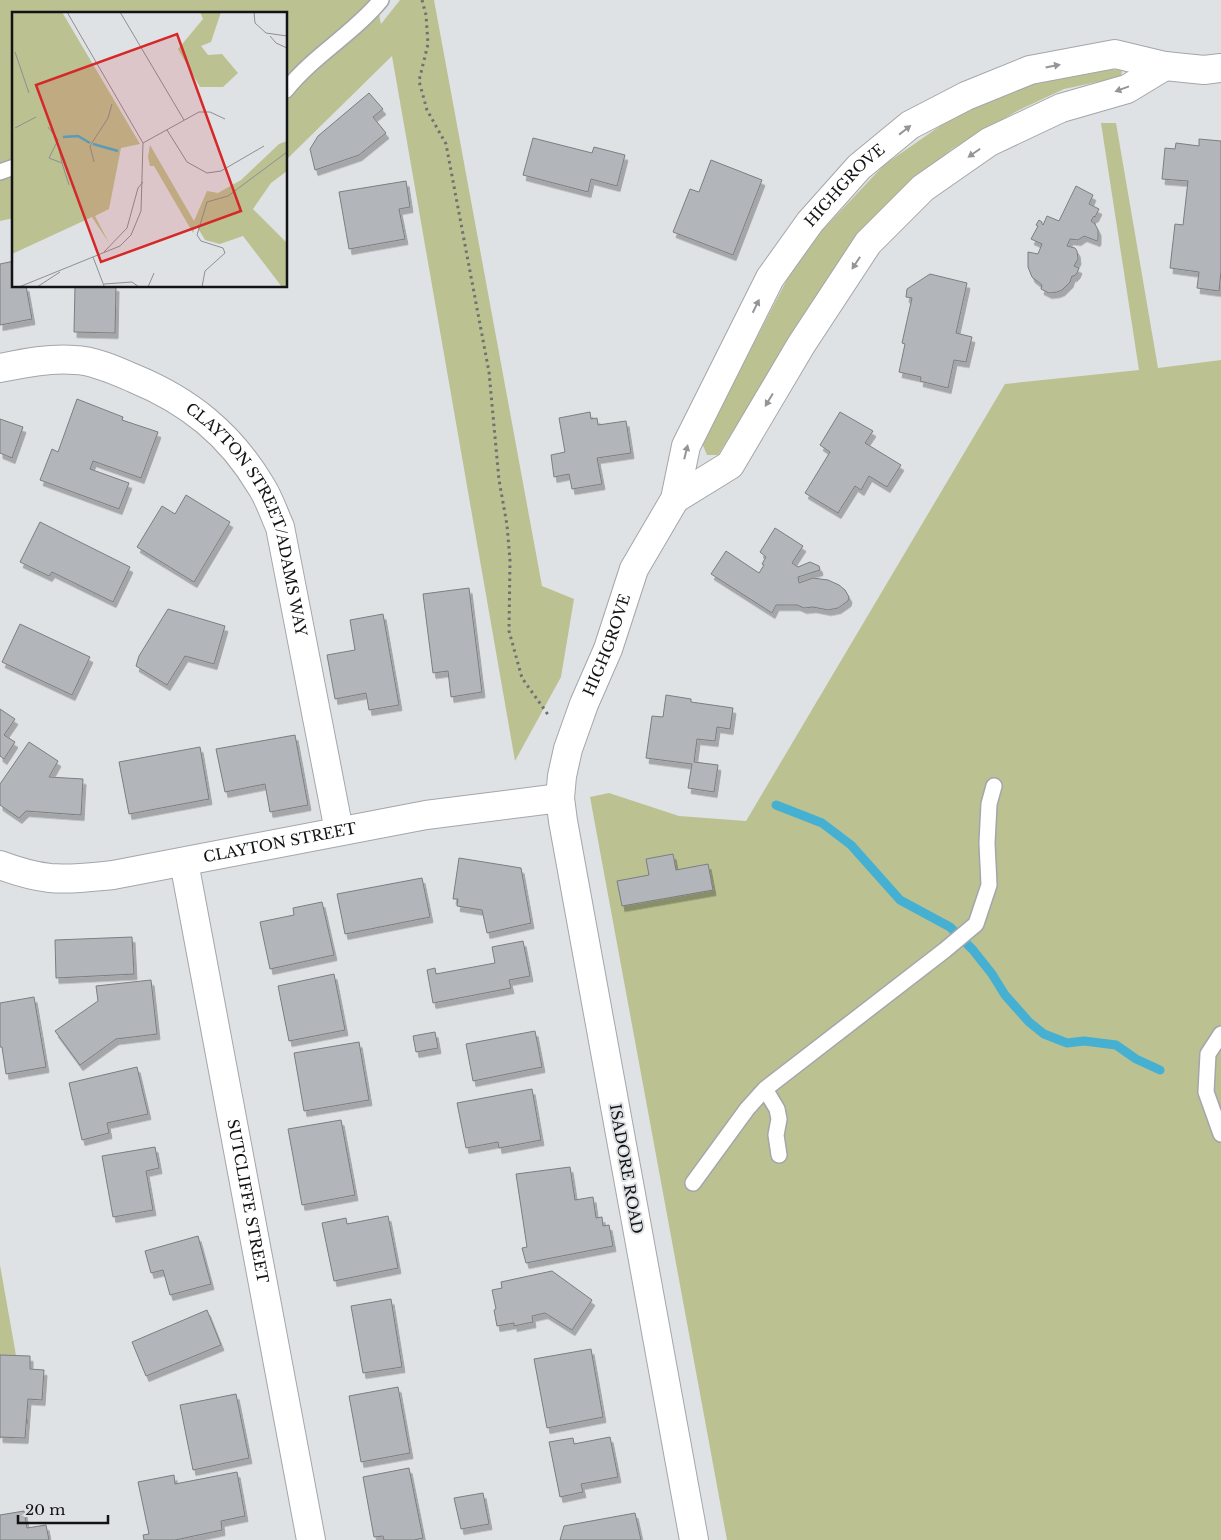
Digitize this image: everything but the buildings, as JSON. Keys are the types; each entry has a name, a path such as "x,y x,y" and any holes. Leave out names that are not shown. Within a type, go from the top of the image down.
{"street":[{"name":"HIGHGROVE","path":"560,798 562,776 568,749 584,704 608,649 634,569 675,500 686,446 770,278 810,222 859,167 910,126 966,96 1030,70 1115,54 1165,66 1204,70 1221,68"},
{"name":"HIGHGROVE","path":"675,500 730,465 802,345 868,244 923,188 989,142 1061,108 1127,89 1165,66"},
{"name":"CLAYTON STREET/ADAMS WAY","path":"0,368 40,360 77,360 115,370 152,386 194,410 226,438 245,461 262,487 280,527 339,831"},
{"name":"CLAYTON STREET","path":"0,865 18,872 50,878 83,878 113,875 426,815 560,798"},
{"name":"ISADORE ROAD","path":"560,798 564,831 694,1540"},
{"name":"SUTCLIFFE STREET","path":"184,862 310,1540"}],"lane":[{"path":"288,87 320,54 370,14 381,0"},
{"path":"0,172 12,168"},
{"path":"693,1183 747,1109 765,1089 976,924 988,885 987,843 989,804 994,786"},
{"path":"1221,1023 1219,1037 1208,1054 1206,1092 1221,1134"},
{"path":"765,1089 777,1109 779,1119 776,1135 779,1156"}],"path":[{"path":"422,0 426,15 428,44 419,81 427,110 446,144 489,372 499,480 510,560 509,631 522,678 552,720"}],"green space":[{"path":"0,0 376,0 381,24 400,0 434,0 542,586 574,599 561,677 515,761 392,56 288,158 288,12 12,12 12,218 0,221"},
{"path":"1106,69 1122,70 1121,77 1064,89 1019,110 952,149 897,196 841,259 718,455 707,455 702,443 793,268 816,237 884,165 953,117 1033,83"},
{"path":"1101,123 1116,123 1158,368 1221,360 1221,1540 727,1540 590,797 609,793 679,816 746,821 1005,384 1139,370"},
{"path":"0,1265 28,1423 0,1439"}],"waterway":[{"path":"776,805 822,823 851,845 900,900 950,927 973,950 992,974 1005,995 1029,1022 1044,1034 1067,1043 1084,1041 1116,1045 1136,1059 1160,1070"}]}
